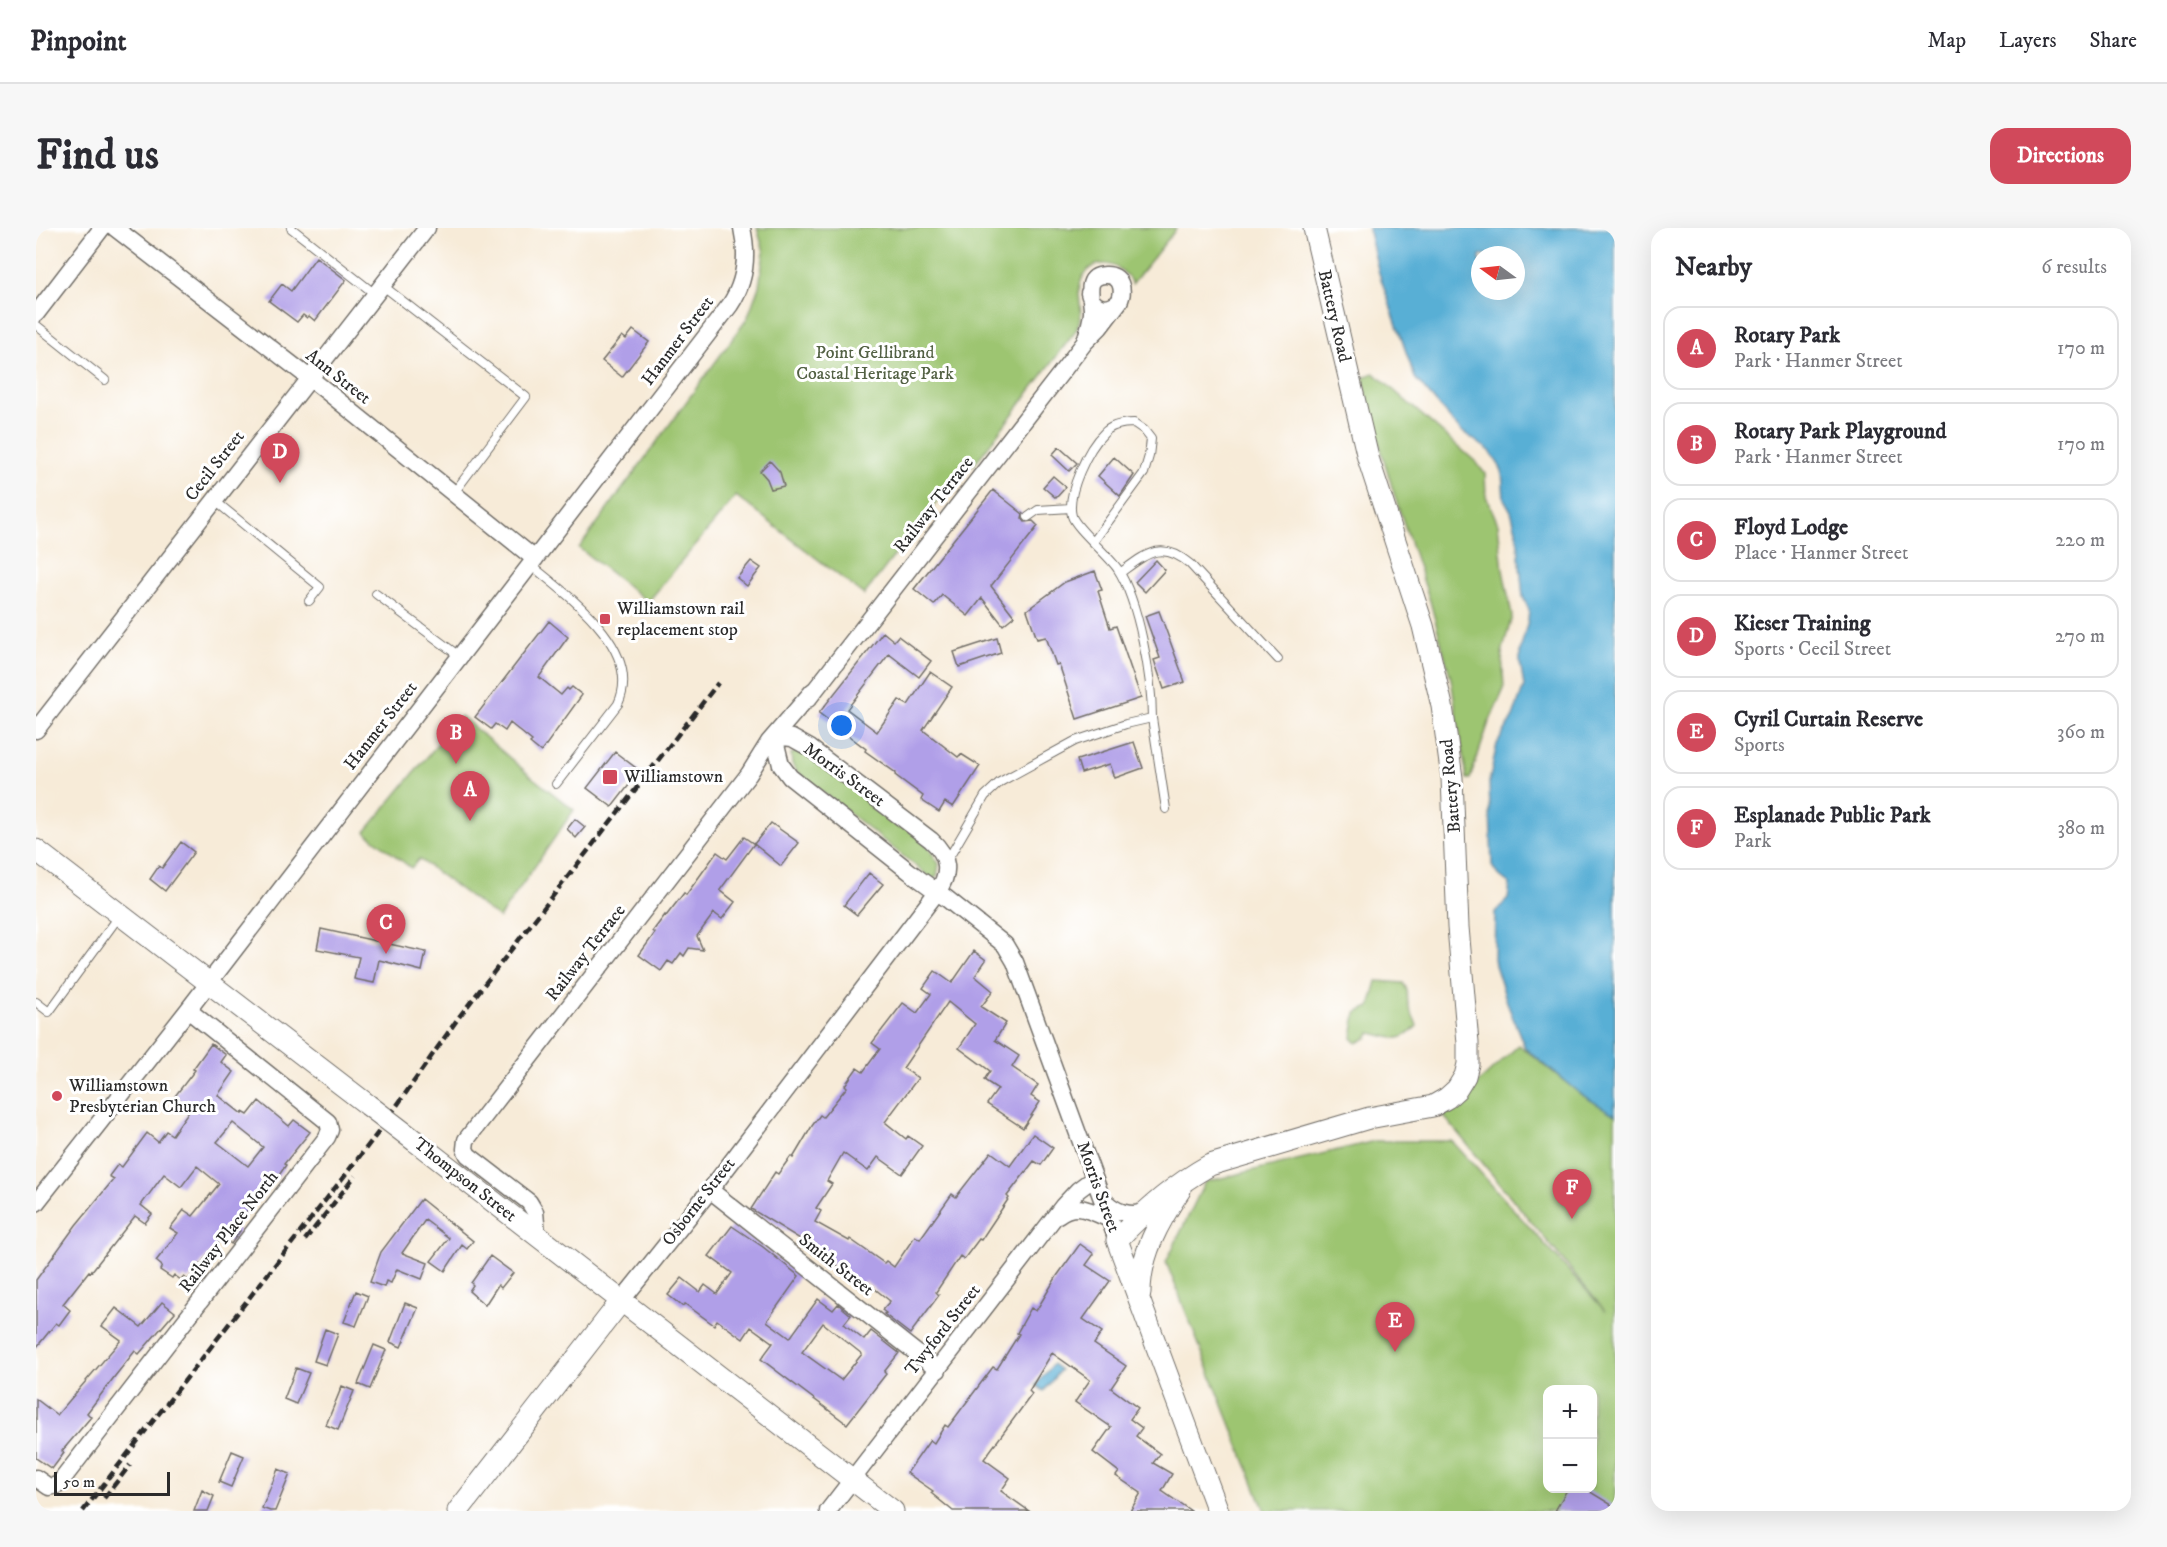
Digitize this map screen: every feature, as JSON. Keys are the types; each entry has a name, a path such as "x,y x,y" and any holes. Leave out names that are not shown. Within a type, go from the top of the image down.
{"street":[{"path":"36,314 102,228"},
{"name":"Ann Street","path":"115,228 310,378 533,562"},
{"name":"Cecil Street","path":"36,730 427,228"},
{"name":"Hanmer Street","path":"38,1196 188,1010 730,305 741,285 745,266 746,252 742,228"},
{"name":"Battery Road","path":"1118,1242 1150,1233 1157,1213 1185,1183 1202,1169 1225,1159 1369,1118 1433,1106 1457,1089 1465,1076 1468,1064 1458,927 1452,778 1442,706 1423,626 1368,458 1314,228"},
{"path":"1108,275 1116,278 1121,285 1122,294 1119,302 1113,307 1101,308 1092,301 1089,293 1093,281 1100,276 1108,275"},
{"name":"Railway Terrace","path":"1085,342 1092,313 1089,293"},
{"name":"Railway Terrace","path":"537,1234 535,1212 529,1202 468,1155 465,1149 466,1140 750,774 774,736 813,692 1085,342 1119,302"},
{"name":"Railway Terrace","path":"810,748 795,736 792,727 813,692"},
{"name":"Morris Street","path":"946,862 939,848 931,840 810,748 795,739 774,736 782,765 798,784 1002,942 1010,951 1218,1511"},
{"name":"Thompson Street","path":"36,850 537,1234 893,1511"},
{"path":"937,892 945,879 946,862"},
{"name":"Osborne Street","path":"458,1511 621,1299 710,1190 937,892"},
{"name":"Railway Place North","path":"36,1478 49,1487 58,1485 327,1137 330,1130 328,1122 188,1010"},
{"name":"Twyford Street","path":"828,1511 1053,1218 1077,1190 1094,1178"},
{"name":"Smith Street","path":"710,1190 938,1370"},
{"path":"1102,1197 1113,1208 1126,1213 1157,1213"},
{"path":"1053,1218 1065,1209 1077,1207 1088,1209 1109,1219"},
{"name":"Battery Road","path":"1140,1299 1140,1278 1157,1213"}],"lane":[{"path":"291,228 379,289 526,397 453,494"},
{"path":"36,326 105,380"},
{"path":"1094,541 1145,470 1151,439 1138,425 1131,423 1114,426 1103,433 1077,478 1071,508 1074,522 1094,541 1120,573 1138,620 1152,700 1152,718 1166,809"},
{"path":"213,500 320,587 309,601"},
{"path":"1028,517 1041,509 1071,508"},
{"path":"1120,573 1150,552 1161,550 1178,554 1278,659"},
{"path":"533,562 598,624 613,646 622,676 623,689 618,704 556,784"},
{"path":"376,594 459,656"},
{"path":"946,862 985,796 1000,782 1074,741 1152,718"},
{"path":"36,1002 49,1012 120,915"}],"green space":[{"name":"Point Gellibrand Coastal Heritage Park","path":"757,228 1177,228 1132,284 1121,270 1114,266 1099,264 1086,272 1079,287 1081,311 1075,332 974,465 966,463 864,595 736,496 648,602 579,548 747,319 759,286 764,252"},
{"path":"1374,373 1477,463 1485,474 1486,496 1498,524 1503,570 1512,616 1502,653 1504,689 1488,725 1470,779 1467,779 1451,679 1430,601 1373,423 1363,377"},
{"path":"461,716 574,810 499,918 419,859 411,868 365,832"},
{"path":"798,751 804,752 924,841 939,864 937,877 932,879 796,771 792,764 791,754"},
{"path":"1377,981 1403,983 1417,1026 1401,1037 1391,1038 1371,1033 1357,1043 1352,1038 1356,1013 1370,1007"},
{"path":"1519,1045 1579,1093 1615,1115 1615,1511 1265,1511 1166,1262 1205,1182 1375,1141 1452,1141 1605,1311 1443,1115"}],"water":[{"path":"1368,228 1615,228 1615,1115 1579,1093 1525,1048 1495,965 1495,912 1508,899 1510,884 1497,874 1492,866 1489,782 1497,744 1513,717 1524,686 1520,651 1529,610 1523,597 1517,534 1511,511 1504,499 1502,471 1490,451 1460,430 1415,378 1379,273"},
{"path":"1053,1364 1060,1370 1044,1391 1036,1385"}],"building":[{"path":"316,257 346,280 315,321 303,315 297,322 269,301 282,284 291,291"},
{"path":"633,330 649,342 622,377 602,361 622,336 626,339"},
{"path":"1059,447 1077,463 1069,471 1052,455"},
{"path":"1114,457 1134,475 1120,496 1098,476"},
{"path":"770,461 780,472 784,486 771,489 767,479 760,471"},
{"path":"1053,476 1066,487 1056,498 1043,487"},
{"path":"993,490 1023,514 1022,518 1025,522 1033,521 1038,526 991,586 1014,616 1003,625 982,598 968,616 942,595 934,605 914,589"},
{"path":"1156,560 1165,570 1145,592 1135,582"},
{"path":"751,561 761,568 747,586 737,578"},
{"path":"1095,571 1102,590 1098,591 1110,628 1116,626 1141,698 1077,719 1059,664 1056,665 1046,637 1037,639 1027,610 1065,582"},
{"path":"1159,611 1185,682 1164,689 1154,660 1160,658 1145,616"},
{"path":"549,621 568,637 539,677 561,695 567,688 569,690 572,687 582,695 541,752 530,743 532,741 510,723 505,731 495,724 491,729 475,717"},
{"path":"883,632 894,641 898,636 931,661 919,677 889,654 847,709 877,732 899,700 908,705 930,672 952,687 923,730 958,757 961,754 980,766 953,807 945,802 939,812 921,800 923,796 895,775 896,773 819,713"},
{"path":"997,638 1001,653 959,667 954,652"},
{"path":"1134,742 1143,768 1115,778 1110,764 1081,773 1077,760"},
{"path":"615,752 640,771 612,807 587,788"},
{"path":"575,819 585,827 576,838 567,829"},
{"path":"771,823 799,843 781,866 754,844"},
{"path":"744,837 754,844 720,890 735,902 722,919 714,913 697,936 703,950 689,948 684,956 681,953 673,964 668,961 661,971 639,955 665,915 684,893 686,895 717,852 727,859"},
{"path":"181,842 194,852 165,891 150,879 159,866 162,868"},
{"path":"869,873 883,884 857,915 844,905"},
{"path":"321,929 426,952 422,971 379,960 374,983 354,979 359,957 317,949"},
{"path":"974,951 986,960 975,976 993,991 981,1007 1006,1023 995,1040 1019,1056 1012,1067 1038,1085 1031,1096 1040,1102 1023,1128 987,1104 998,1089 984,1080 990,1071 959,1048 975,1024 948,1002 903,1068 918,1078 885,1122 906,1139 908,1136 922,1146 902,1174 878,1157 868,1171 843,1153 827,1181 832,1184 816,1208 821,1211 815,1222 849,1241 850,1239 884,1263 886,1261 894,1267 915,1236 920,1239 952,1194 956,1197 991,1152 1010,1166 1033,1134 1053,1148 1041,1165 1034,1161 1007,1196 1009,1198 981,1240 979,1239 964,1259 960,1256 936,1292 939,1295 910,1334 884,1314 886,1313 882,1310 890,1301 865,1281 862,1285 833,1262 831,1264 812,1253 815,1248 751,1209 775,1172 778,1174 791,1156 793,1158 820,1115 823,1117 847,1087 845,1085 857,1068 863,1072 880,1049 872,1043 903,1003 917,1013 931,994 923,988 935,971 952,983"},
{"path":"211,1044 226,1055 221,1062 234,1072 218,1095 242,1114 243,1112 248,1115 259,1101 289,1126 294,1120 310,1132 284,1164 286,1165 275,1181 273,1179 235,1227 240,1231 231,1244 223,1237 188,1280 184,1277 181,1280 174,1275 172,1278 160,1270 162,1266 156,1261 178,1233 170,1228 184,1210 193,1216 219,1184 197,1166 181,1187 164,1174 141,1205 152,1214 145,1223 135,1216 63,1304 70,1310 59,1325 56,1323 36,1348 36,1280 76,1225 114,1179 109,1176 118,1164 122,1167 147,1133 158,1142 166,1131 172,1135 191,1108 175,1096 195,1070 193,1069","holes":["233,1123 263,1147 248,1166 217,1142"]},
{"path":"421,1199 473,1241 467,1249 462,1245 445,1271 431,1261 449,1238 425,1220 402,1253 428,1263 422,1279 397,1269 391,1283 386,1281 384,1287 370,1282 381,1252"},
{"path":"732,1226 799,1276 767,1321 790,1338 818,1299 833,1310 838,1304 851,1315 844,1324 864,1340 871,1331 899,1353 884,1372 886,1374 847,1424 761,1359 773,1343 751,1327 743,1339 717,1320 714,1325 668,1295 682,1278 700,1292 705,1285 717,1294 732,1273 709,1256","holes":["823,1323 862,1354 841,1380 802,1352"]},
{"path":"1080,1244 1094,1254 1086,1265 1110,1281 1083,1319 1102,1332 1094,1344 1126,1366 1111,1388 1138,1408 1130,1419 1142,1428 1136,1436 1160,1454 1153,1463 1172,1474 1162,1491 1191,1511 1130,1511 1141,1493 1116,1476 1119,1472 1093,1452 1111,1427 1075,1402 1090,1380 1052,1353 1029,1391 1032,1394 984,1459 1010,1478 1001,1491 1029,1511 953,1511 931,1493 933,1491 907,1473 930,1440 934,1443 945,1425 948,1427 993,1367 997,1369 1019,1334 1017,1333 1031,1308 1036,1311"},
{"path":"490,1256 513,1273 501,1288 498,1285 485,1305 469,1291 473,1285 471,1283"},
{"path":"356,1291 368,1296 356,1326 344,1322"},
{"path":"162,1302 175,1312 139,1354 135,1351 115,1376 87,1413 91,1417 62,1451 64,1453 52,1469 36,1458 36,1399 57,1415 121,1340 102,1326 116,1308 141,1327"},
{"path":"405,1303 418,1308 401,1347 390,1342"},
{"path":"325,1329 338,1334 326,1365 314,1361"},
{"path":"374,1345 386,1350 370,1389 358,1384"},
{"path":"296,1368 309,1373 296,1404 284,1399"},
{"path":"342,1386 354,1391 338,1430 326,1425"},
{"path":"232,1451 244,1456 231,1487 219,1482"},
{"path":"278,1469 290,1474 275,1511 270,1511 262,1508"},
{"path":"202,1490 214,1496 208,1511 194,1511"},
{"path":"1565,1493 1592,1493 1615,1507 1615,1511 1555,1511"}],"railway":[{"path":"83,1511 377,1134 459,1017 718,683"},
{"path":"305,1240 355,1176"},
{"path":"104,1498 130,1465"}],"place":[{"name":"Kieser Training","path":"280,483"},
{"name":"Williamstown rail replacement stop","path":"605,619"},
{"name":"Rotary Park Playground","path":"456,764"},
{"name":"Williamstown","path":"610,777"},
{"name":"Rotary Park","path":"470,821"},
{"name":"Floyd Lodge","path":"386,954"},
{"name":"Williamstown Presbyterian Church","path":"57,1096"},
{"name":"Esplanade Public Park","path":"1572,1219"},
{"name":"Cyril Curtain Reserve","path":"1395,1352"}]}
